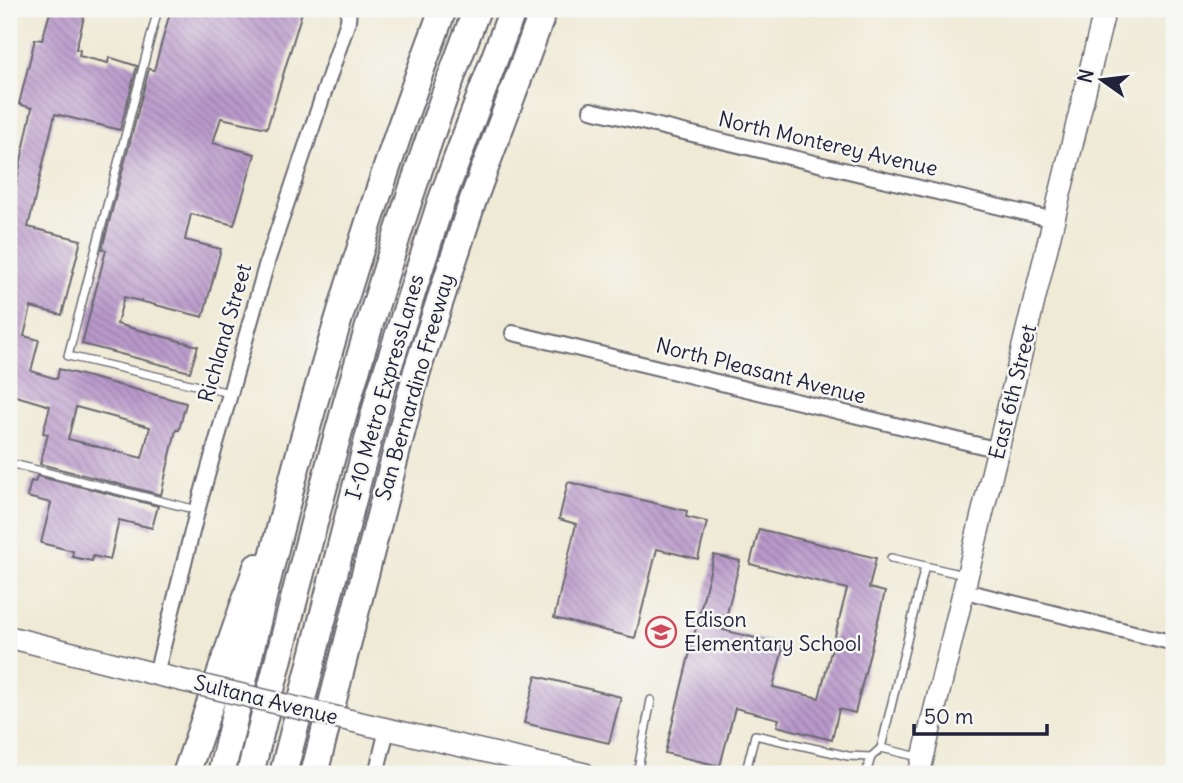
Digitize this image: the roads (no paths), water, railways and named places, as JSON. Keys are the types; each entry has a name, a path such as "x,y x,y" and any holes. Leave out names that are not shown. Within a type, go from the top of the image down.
{"highway":[{"path":"220,774 300,451 388,163 443,9"},
{"name":"I-10 Metro ExpressLanes","path":"250,774 361,346 420,164 477,9"},
{"name":"I-10 Metro ExpressLanes","path":"283,774 380,393 442,202 513,9"},
{"name":"San Bernardino Freeway","path":"314,774 417,371 473,200 544,9"},
{"path":"186,774 300,451"},
{"path":"319,774 321,745"}],"main road":[{"name":"East 6th Street","path":"921,766 1105,9"},
{"name":"Sultana Avenue","path":"9,637 378,728 585,774"}],"street":[{"name":"Richland Street","path":"160,675 197,510 268,259 348,21 349,9"},
{"name":"North Monterey Avenue","path":"592,110 1055,220"},
{"name":"North Pleasant Avenue","path":"513,333 999,450"},
{"path":"967,584 1174,643"},
{"path":"376,774 378,728"}],"lane":[{"path":"158,9 68,356 230,393"},
{"path":"9,463 197,510"},
{"path":"891,558 925,566 967,584"},
{"path":"866,774 871,757 881,748 925,566"},
{"path":"637,774 651,700"},
{"path":"758,774 745,773 755,735 848,756 871,757"},
{"path":"881,748 921,766"}],"place":[{"name":"Edison Elementary School","path":"661,632"}]}
